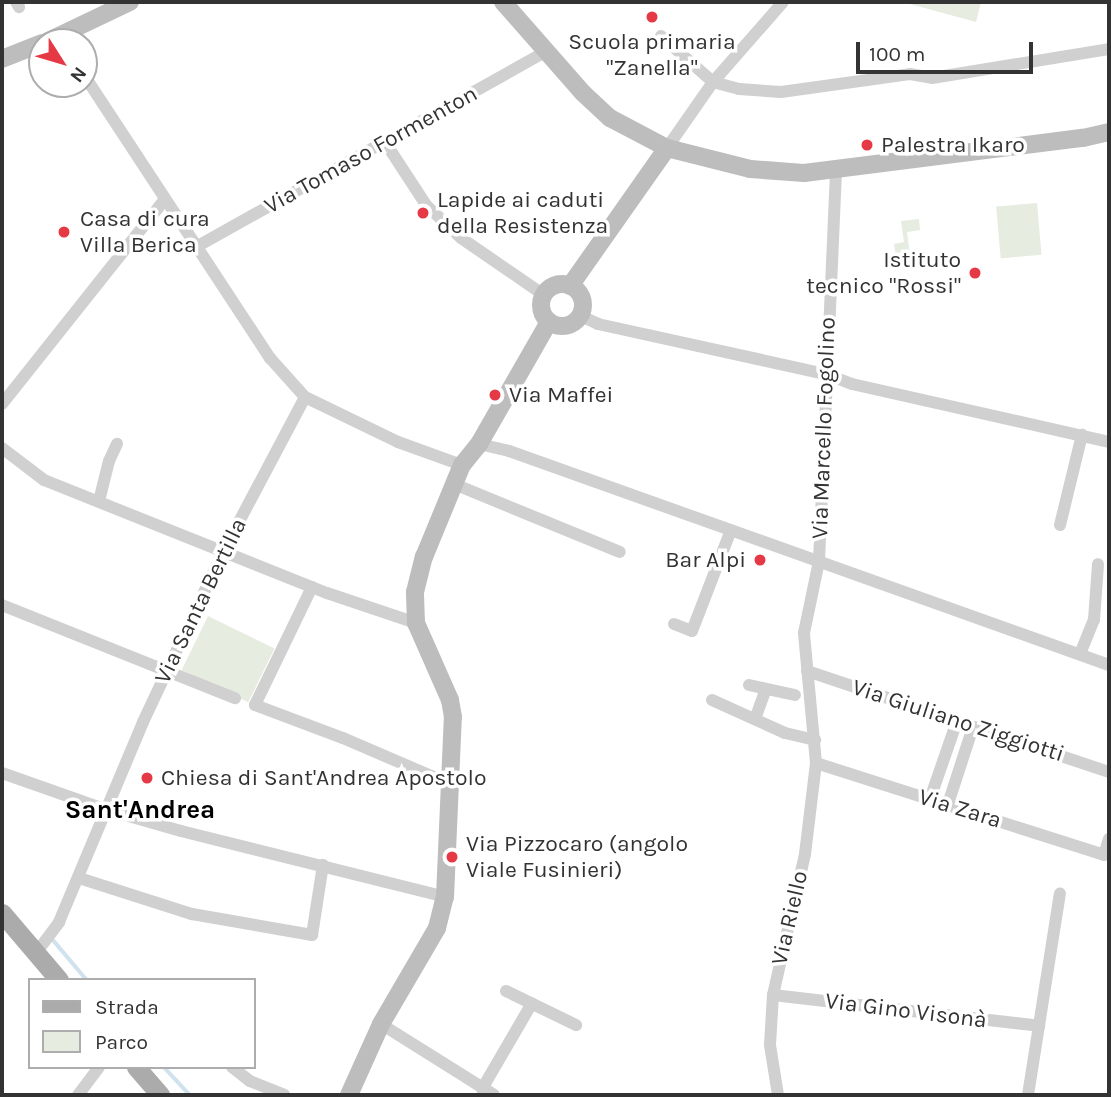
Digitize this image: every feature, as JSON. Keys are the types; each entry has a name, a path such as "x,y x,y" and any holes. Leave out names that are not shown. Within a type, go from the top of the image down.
{"main road":[{"path":"2,913 57,978"},
{"path":"138,1069 160,1095"}],"street":[{"path":"78,28 130,2"},
{"path":"503,2 610,118 667,148 750,169 804,173 1083,138 1109,132"},
{"path":"570,286 713,82 783,2"},
{"path":"661,36 713,82 739,89 781,92 910,74 932,78 1109,49"},
{"path":"4,53 28,47"},
{"name":"Via Tomaso Formenton","path":"196,247 546,51"},
{"path":"98,97 270,358 305,397 398,442 463,465"},
{"path":"385,142 426,205 461,238 544,295"},
{"name":"Via Marcello Fogolino","path":"819,561 836,169"},
{"path":"2,404 164,200"},
{"path":"558,284 570,286 583,301 581,316 569,325 550,322 542,312 544,295 558,284"},
{"path":"581,316 598,324 826,374 852,384 1109,442"},
{"path":"348,1095 381,1024 437,928 445,897 453,717 450,700 416,623 415,592 424,557 463,465 479,444 550,322"},
{"name":"Via Santa Bertilla","path":"36,953 59,922 79,878 104,809 223,552 305,397"},
{"path":"1060,525 1082,435"},
{"path":"99,501 109,461 117,444"},
{"path":"479,444 509,451 1109,665"},
{"path":"2,448 44,480 312,587 416,623"},
{"path":"454,484 620,552"},
{"path":"674,624 692,631 731,530"},
{"name":"Via Riello","path":"778,1095 770,1045 773,995 805,854 816,763 804,633 819,561"},
{"path":"1080,654 1094,620 1098,564"},
{"path":"312,587 255,705 343,738 452,785"},
{"path":"2,605 235,698"},
{"name":"Via Giuliano Ziggiotti","path":"807,671 1109,772"},
{"path":"748,685 765,691 795,695"},
{"path":"755,719 765,691"},
{"path":"712,700 785,733 815,740"},
{"path":"930,799 957,721"},
{"path":"948,804 973,727"},
{"name":"Via Zara","path":"816,763 1104,855 1109,839"},
{"path":"2,773 104,809 445,897"},
{"path":"79,878 192,914 312,935 323,865"},
{"path":"1028,1095 1060,894"},
{"path":"506,991 576,1025"},
{"name":"Via Gino Visonà","path":"773,995 906,1013 1039,1026"},
{"path":"381,1024 488,1092 532,1003"},
{"path":"78,1095 98,1069"},
{"path":"235,1069 250,1081 284,1095"}],"green space":[{"path":"910,2 981,2 976,22"},
{"path":"1037,203 1042,255 1001,258 996,207"},
{"path":"919,219 920,230 907,232 911,262 897,264 894,244 904,242 901,221"},
{"path":"208,616 275,648 248,702 182,670"}],"waterway":[{"path":"54,941 85,978"},
{"path":"166,1069 190,1095"}],"place":[{"name":"Scuola primaria \"Zanella\"","path":"652,17"},
{"name":"Palestra Ikaro","path":"867,145"},
{"name":"Lapide ai caduti della Resistenza","path":"423,213"},
{"name":"Casa di cura Villa Berica","path":"64,232"},
{"name":"Istituto tecnico \"Rossi\"","path":"975,273"},
{"name":"Via Maffei","path":"495,395"},
{"name":"Bar Alpi","path":"760,560"},
{"name":"Chiesa di Sant'Andrea Apostolo","path":"147,778"},
{"name":"Via Pizzocaro (angolo Viale Fusinieri)","path":"452,857"}],"district":[{"name":"Sant'Andrea","path":"140,810"}]}
